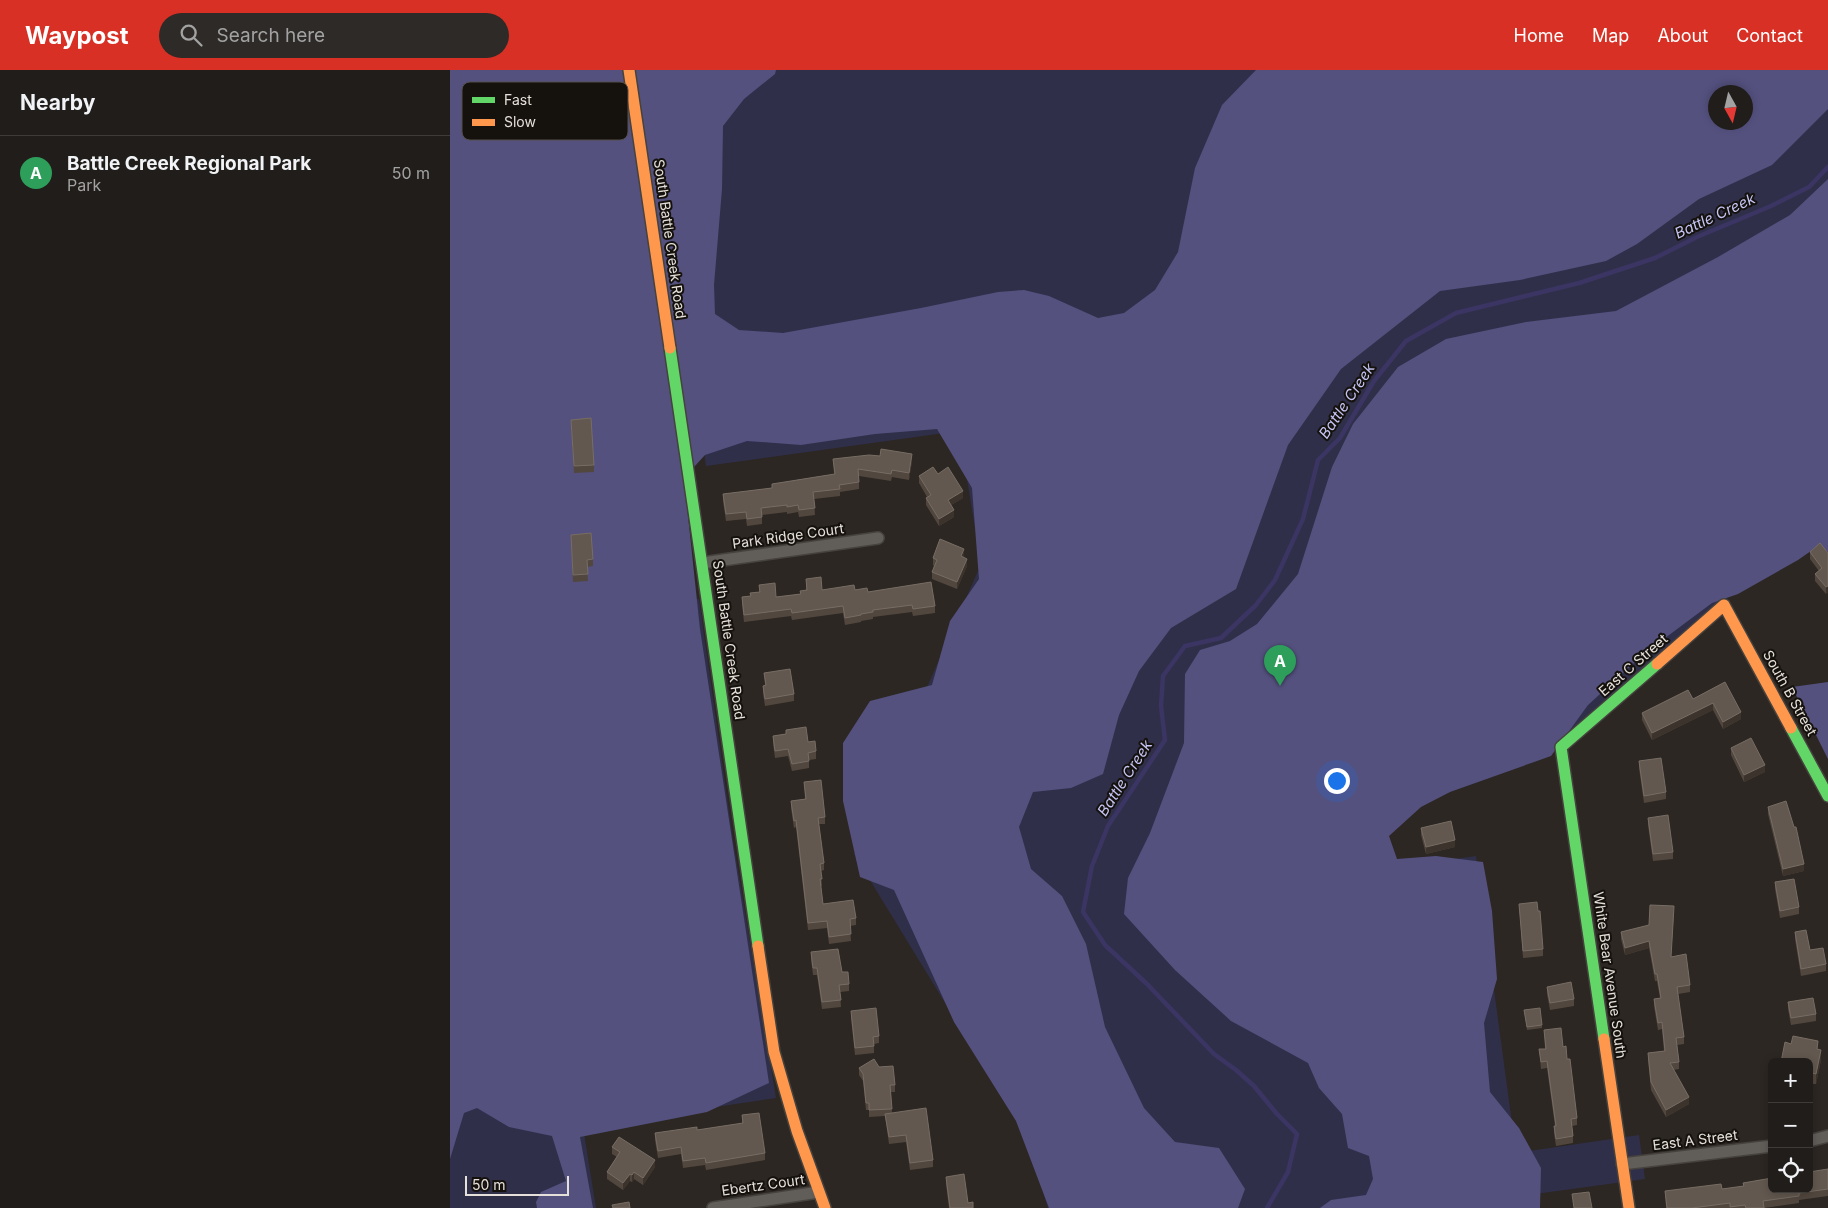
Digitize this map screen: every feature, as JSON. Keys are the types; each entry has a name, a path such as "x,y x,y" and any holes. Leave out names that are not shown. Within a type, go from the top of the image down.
{"street":[{"name":"South Battle Creek Road","path":"629,70 774,1052 790,1111 825,1208"},
{"name":"Park Ridge Court","path":"702,563 878,538"},
{"name":"East C Street","path":"1561,747 1724,605"},
{"name":"South B Street","path":"1724,605 1828,796"},
{"name":"White Bear Avenue South","path":"1561,747 1629,1208"},
{"path":"1813,1140 1828,1136"},
{"name":"East A Street","path":"1622,1164 1768,1146"},
{"name":"Ebertz Court","path":"712,1208 819,1192"}],"shaded area":[{"path":"450,70 1828,70 1828,528 1757,534 1723,606 1561,748 1365,815 1371,871 1476,856 1516,1153 1639,1135 1645,1179 1520,1196 1520,1208 1048,1208 1024,1132 854,854 981,564 959,431 706,466 693,377 512,625 699,599 733,840 776,1098 583,1127 596,1208 450,1208"},
{"path":"450,70 776,70 775,74 744,99 723,126 722,189 714,285 715,314 739,330 783,333 998,292 1024,290 1049,296 1098,318 1124,313 1155,290 1178,252 1195,168 1222,105 1256,70 1828,70 1828,109 1772,165 1699,199 1637,244 1606,261 1520,280 1440,291 1341,369 1288,445 1236,589 1171,628 1139,671 1119,715 1103,774 1071,788 1033,792 1019,827 1031,869 1062,896 1086,944 1105,1027 1144,1108 1175,1142 1219,1148 1245,1189 1238,1208 1049,1208 1016,1121 954,1022 894,890 860,877 843,801 843,743 870,701 932,685 950,621 979,579 972,488 937,429 875,434 801,445 747,441 705,455 684,478 700,629 769,1083 707,1112 580,1137 593,1208 537,1208 536,1202 541,1192 566,1181 552,1136 509,1127 477,1108 464,1113 450,1159"},
{"path":"1828,179 1828,552 1818,546 1798,560 1738,594 1712,603 1645,653 1588,705 1551,756 1450,792 1421,807 1389,836 1397,859 1436,856 1483,862 1492,911 1497,979 1484,1023 1490,1092 1519,1128 1541,1168 1540,1208 1320,1208 1331,1200 1366,1195 1373,1179 1369,1156 1348,1148 1342,1114 1319,1088 1308,1063 1231,1021 1175,970 1124,914 1128,878 1150,833 1184,743 1185,674 1200,650 1230,641 1257,624 1298,574 1332,467 1353,424 1398,367 1446,339 1526,322 1616,311 1718,257 1790,215"},
{"path":"1828,682 1828,759 1792,687"}],"building":[{"path":"591,418 594,465 574,466 571,420"},
{"path":"881,449 912,454 909,473 892,470 891,474 858,469 859,482 839,485 840,489 813,492 815,508 799,510 798,505 787,507 787,505 761,508 762,517 747,519 746,512 726,514 723,494 772,488 772,484 835,474 833,459 869,455 880,456"},
{"path":"933,467 938,474 948,467 963,491 948,500 954,510 939,519 926,498 931,495 919,476"},
{"path":"591,533 593,559 587,560 588,574 573,575 571,535"},
{"path":"940,539 964,549 961,556 967,559 957,582 932,572 937,560 933,558"},
{"path":"1820,543 1828,553 1828,586 1826,587 1815,574 1822,568 1810,552"},
{"path":"821,577 822,590 854,585 855,590 867,588 868,592 931,582 935,606 913,609 912,605 873,610 873,612 845,618 843,606 792,613 791,609 744,615 742,597 751,596 750,593 760,592 759,585 775,583 776,597 801,594 800,591 807,590 806,579"},
{"path":"790,669 794,694 765,699 763,686 766,685 764,673"},
{"path":"1725,682 1741,712 1723,722 1713,703 1652,733 1642,713 1688,690 1693,699"},
{"path":"806,727 808,742 815,741 816,751 808,753 809,761 792,764 788,749 775,751 773,736 786,734 786,730"},
{"path":"1751,738 1765,765 1744,775 1731,748"},
{"path":"1661,758 1666,792 1644,796 1639,761"},
{"path":"821,780 825,817 818,818 824,863 820,864 823,904 853,900 856,918 850,919 851,934 829,937 827,921 808,923 796,820 794,821 791,801 806,799 804,782"},
{"path":"1786,801 1794,827 1796,827 1804,864 1783,869 1768,807"},
{"path":"1668,815 1673,852 1653,854 1648,818"},
{"path":"1451,821 1455,840 1426,847 1421,828"},
{"path":"1794,879 1799,907 1780,911 1775,882"},
{"path":"1537,902 1538,911 1540,911 1543,949 1523,951 1519,904"},
{"path":"1650,905 1674,906 1671,957 1686,954 1690,985 1677,987 1684,1037 1676,1038 1679,1062 1670,1063 1689,1097 1666,1110 1651,1082 1648,1053 1665,1051 1662,1022 1658,1023 1654,999 1661,998 1649,941 1625,948 1621,932 1649,925"},
{"path":"1806,930 1810,950 1823,948 1826,964 1801,969 1795,932"},
{"path":"838,949 842,972 848,972 849,984 839,985 841,1000 822,1002 817,968 813,968 811,952"},
{"path":"1571,982 1574,999 1550,1003 1547,987"},
{"path":"1813,998 1816,1014 1791,1018 1788,1002"},
{"path":"876,1008 879,1036 873,1037 874,1046 855,1048 851,1011"},
{"path":"1540,1008 1542,1025 1527,1027 1524,1010"},
{"path":"1561,1028 1563,1047 1566,1046 1567,1059 1570,1059 1577,1118 1571,1119 1573,1136 1556,1139 1547,1061 1541,1062 1539,1049 1546,1049 1544,1030"},
{"path":"1793,1036 1818,1041 1817,1049 1821,1050 1816,1074 1813,1073 1813,1058 1782,1058 1785,1042 1791,1044"},
{"path":"874,1059 879,1067 893,1066 895,1085 890,1085 892,1109 869,1110 869,1103 866,1103 863,1074 859,1068"},
{"path":"926,1108 933,1160 910,1163 906,1135 889,1137 885,1114"},
{"path":"759,1113 765,1153 706,1163 705,1158 683,1161 681,1147 658,1151 655,1133 697,1127 697,1130 743,1123 742,1115"},
{"path":"619,1137 655,1160 643,1178 634,1172 623,1183 607,1172 620,1152 612,1147"},
{"path":"1828,1169 1828,1189 1813,1191 1813,1171"},
{"path":"964,1174 968,1203 973,1202 973,1208 950,1208 946,1177"},
{"path":"1768,1179 1768,1193 1799,1193 1799,1196 1763,1201 1764,1208 1746,1208 1745,1205 1730,1207 1730,1203 1692,1208 1667,1208 1665,1191 1721,1184 1722,1189 1744,1186 1743,1183"},
{"path":"1589,1192 1592,1208 1574,1208 1572,1194"},
{"path":"629,1202 630,1208 613,1208 612,1205"}],"waterway":[{"name":"Battle Creek","path":"1267,1208 1288,1172 1297,1134 1277,1114 1254,1086 1214,1054 1147,984 1105,945 1083,912 1092,866 1108,826 1165,740 1161,706 1163,676 1185,646 1221,638 1256,605 1275,580 1303,519 1318,460 1340,438 1374,381 1406,341 1456,313 1579,283 1655,258 1809,187 1828,167"}],"traffic: fast":[{"path":"670,348 758,946"},
{"path":"1604,1039 1561,747 1657,664"},
{"path":"1791,728 1828,796"}],"traffic: slow":[{"path":"629,70 670,348"},
{"path":"1657,664 1724,605 1791,728"},
{"path":"758,946 774,1052 797,1131 825,1208"},
{"path":"1604,1039 1629,1208"}],"place":[{"name":"Battle Creek Regional Park","path":"1280,686"}]}
